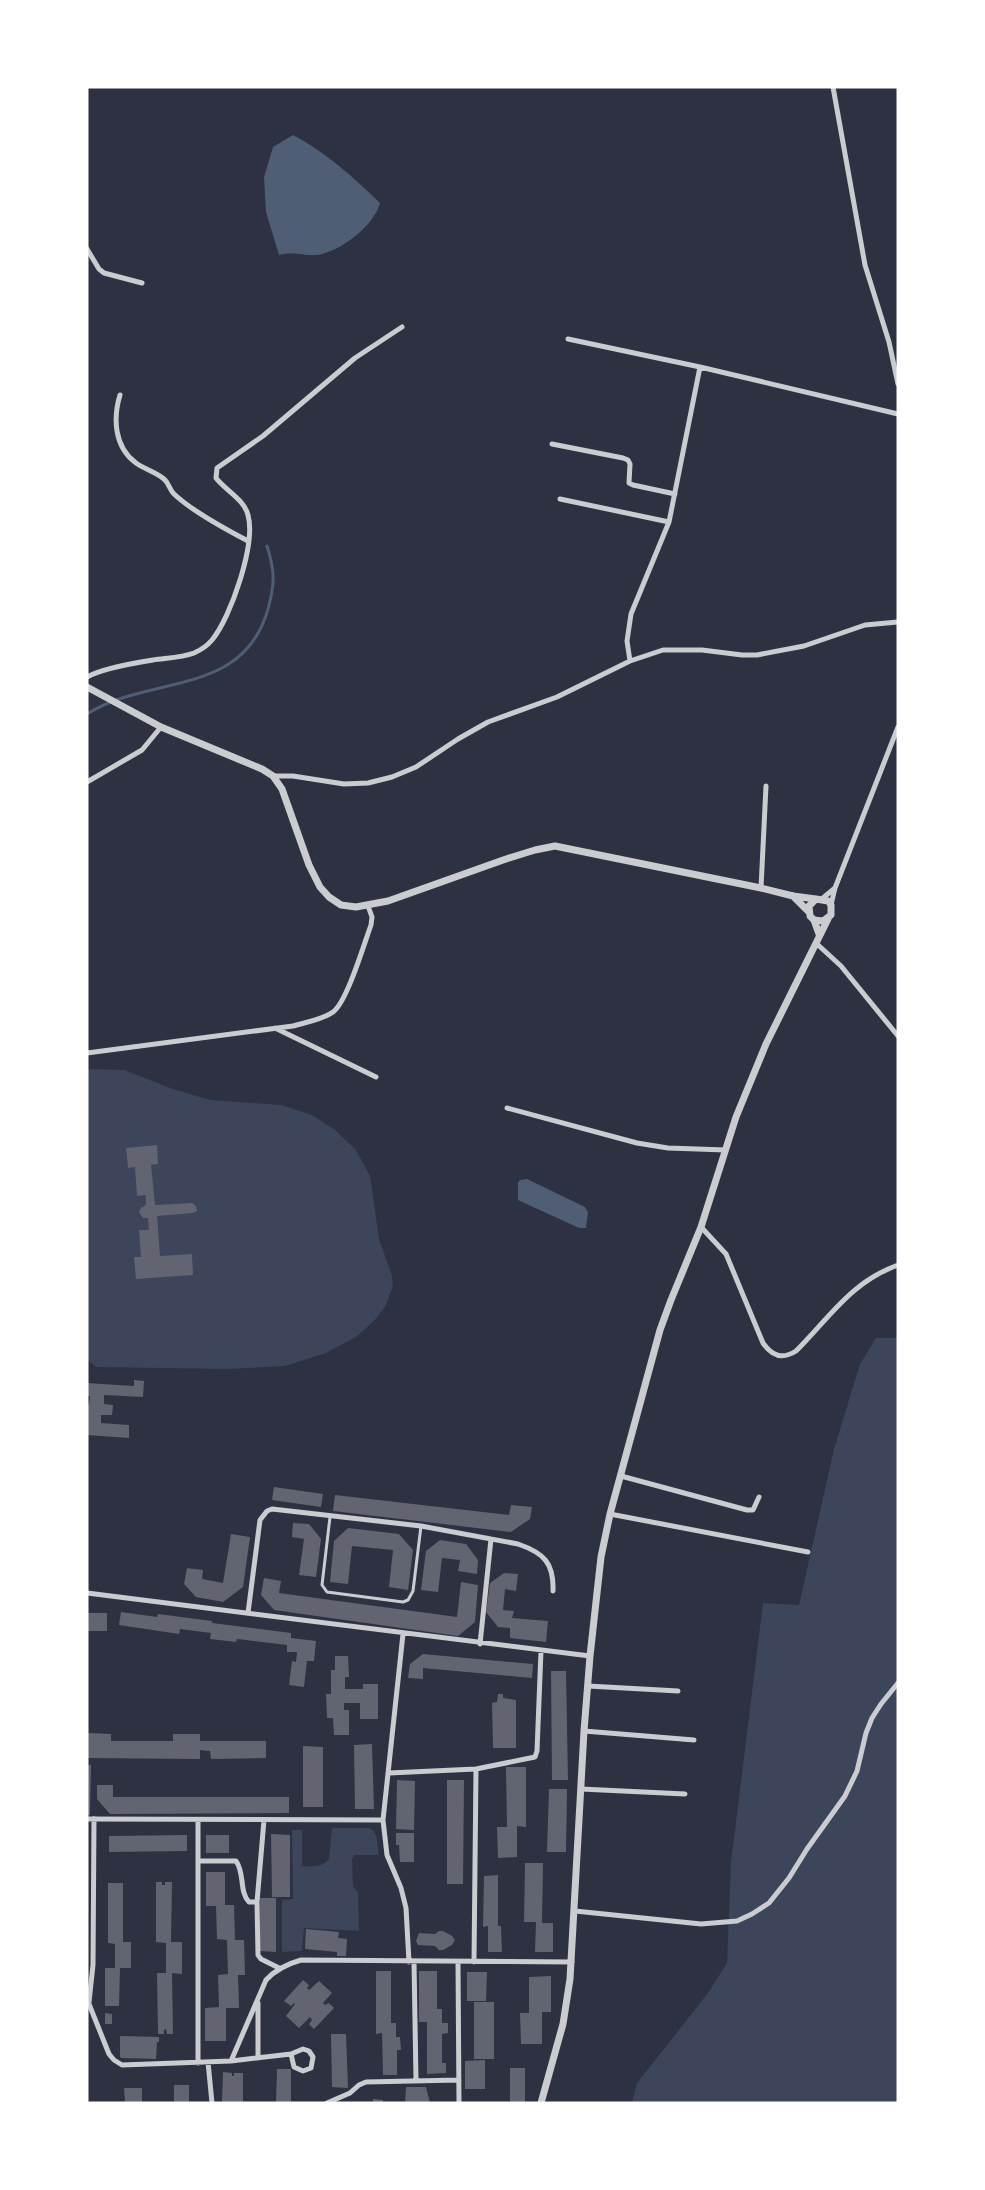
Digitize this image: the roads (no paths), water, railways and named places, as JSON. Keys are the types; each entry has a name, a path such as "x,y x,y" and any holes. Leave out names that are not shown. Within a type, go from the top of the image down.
{"street":[{"path":"833,87 866,265 889,342 898,384"},
{"path":"87,249 104,273 142,283"},
{"path":"87,677 146,661 187,655 202,649 211,642 236,594 243,572 248,541 248,513 243,504 216,478 217,468 263,436 356,358 402,327"},
{"path":"568,339 700,367 898,414"},
{"path":"630,661 627,641 631,614 669,522 700,367"},
{"path":"120,395 115,412 117,433 128,456 135,463 163,477 178,498 212,522 248,541"},
{"path":"552,444 628,460 630,464 629,483 675,494"},
{"path":"560,499 669,522"},
{"path":"273,776 293,776 344,784 368,783 392,777 416,767 488,722 557,697 630,661 675,649 741,656 757,655 813,643 865,625 898,622"},
{"path":"89,688 161,727 262,769 273,776 282,789 309,865 320,887 341,905 368,906 525,853 555,846 793,896 820,898 831,905"},
{"path":"87,782 142,750 153,740 161,727"},
{"path":"542,2103 563,2024 572,1962 584,1731 601,1557 610,1514 660,1330 701,1227 736,1117 758,1062 817,944 819,934 831,915 835,888 898,727"},
{"path":"761,888 766,786"},
{"path":"808,911 812,901 835,888"},
{"path":"793,896 808,911 819,934"},
{"path":"87,1053 275,1028 318,1020 339,1006 372,921 368,906"},
{"path":"814,920 828,919"},
{"path":"817,944 841,966 898,1036"},
{"path":"275,1028 376,1077"},
{"path":"507,1108 637,1143 677,1149 726,1150"},
{"path":"701,1227 726,1254 763,1343 769,1351 780,1356 796,1350 858,1286 873,1275 898,1264"},
{"path":"621,1476 747,1510 753,1510 759,1497"},
{"path":"248,1613 260,1520 263,1514 272,1509 421,1526 530,1548 540,1555 553,1573 553,1591"},
{"path":"610,1514 808,1552"},
{"path":"480,1644 491,1539"},
{"path":"87,1593 480,1644 591,1656"},
{"path":"403,1634 384,1820 387,1855 401,1888 406,1908 412,1962 416,2080"},
{"path":"389,1773 476,1769 535,1757 537,1754 541,1651"},
{"path":"575,1911 701,1924 737,1921 769,1902 789,1878 845,1796 858,1771 866,1733 872,1718 880,1704 898,1683"},
{"path":"588,1686 678,1691"},
{"path":"584,1731 694,1740"},
{"path":"474,1962 476,1769"},
{"path":"581,1789 685,1794"},
{"path":"87,1819 384,1820"},
{"path":"94,1819 93,1965 88,2001 109,2054 114,2060 122,2065 231,2061 291,2054 303,2049 309,2051 313,2057 311,2068 303,2071 294,2067 291,2054"},
{"path":"198,1820 198,2062"},
{"path":"264,1820 257,1902 258,1955 261,1959 279,1968"},
{"path":"199,1861 236,1861 242,1875 245,1898 249,1902 257,1902"},
{"path":"231,2061 266,1980 279,1968 301,1960 572,1962"},
{"path":"458,1962 459,2103"},
{"path":"258,1998 258,2058"},
{"path":"208,2062 212,2103"},
{"path":"327,2103 350,2093 366,2082 459,2080"}],"lane":[{"path":"331,1515 322,1585 324,1590 403,1602 408,1600 413,1591 421,1526"}],"waterway":[{"path":"87,714 138,693 192,680 216,671 238,657 256,637 268,609 273,578 267,546"}]}
